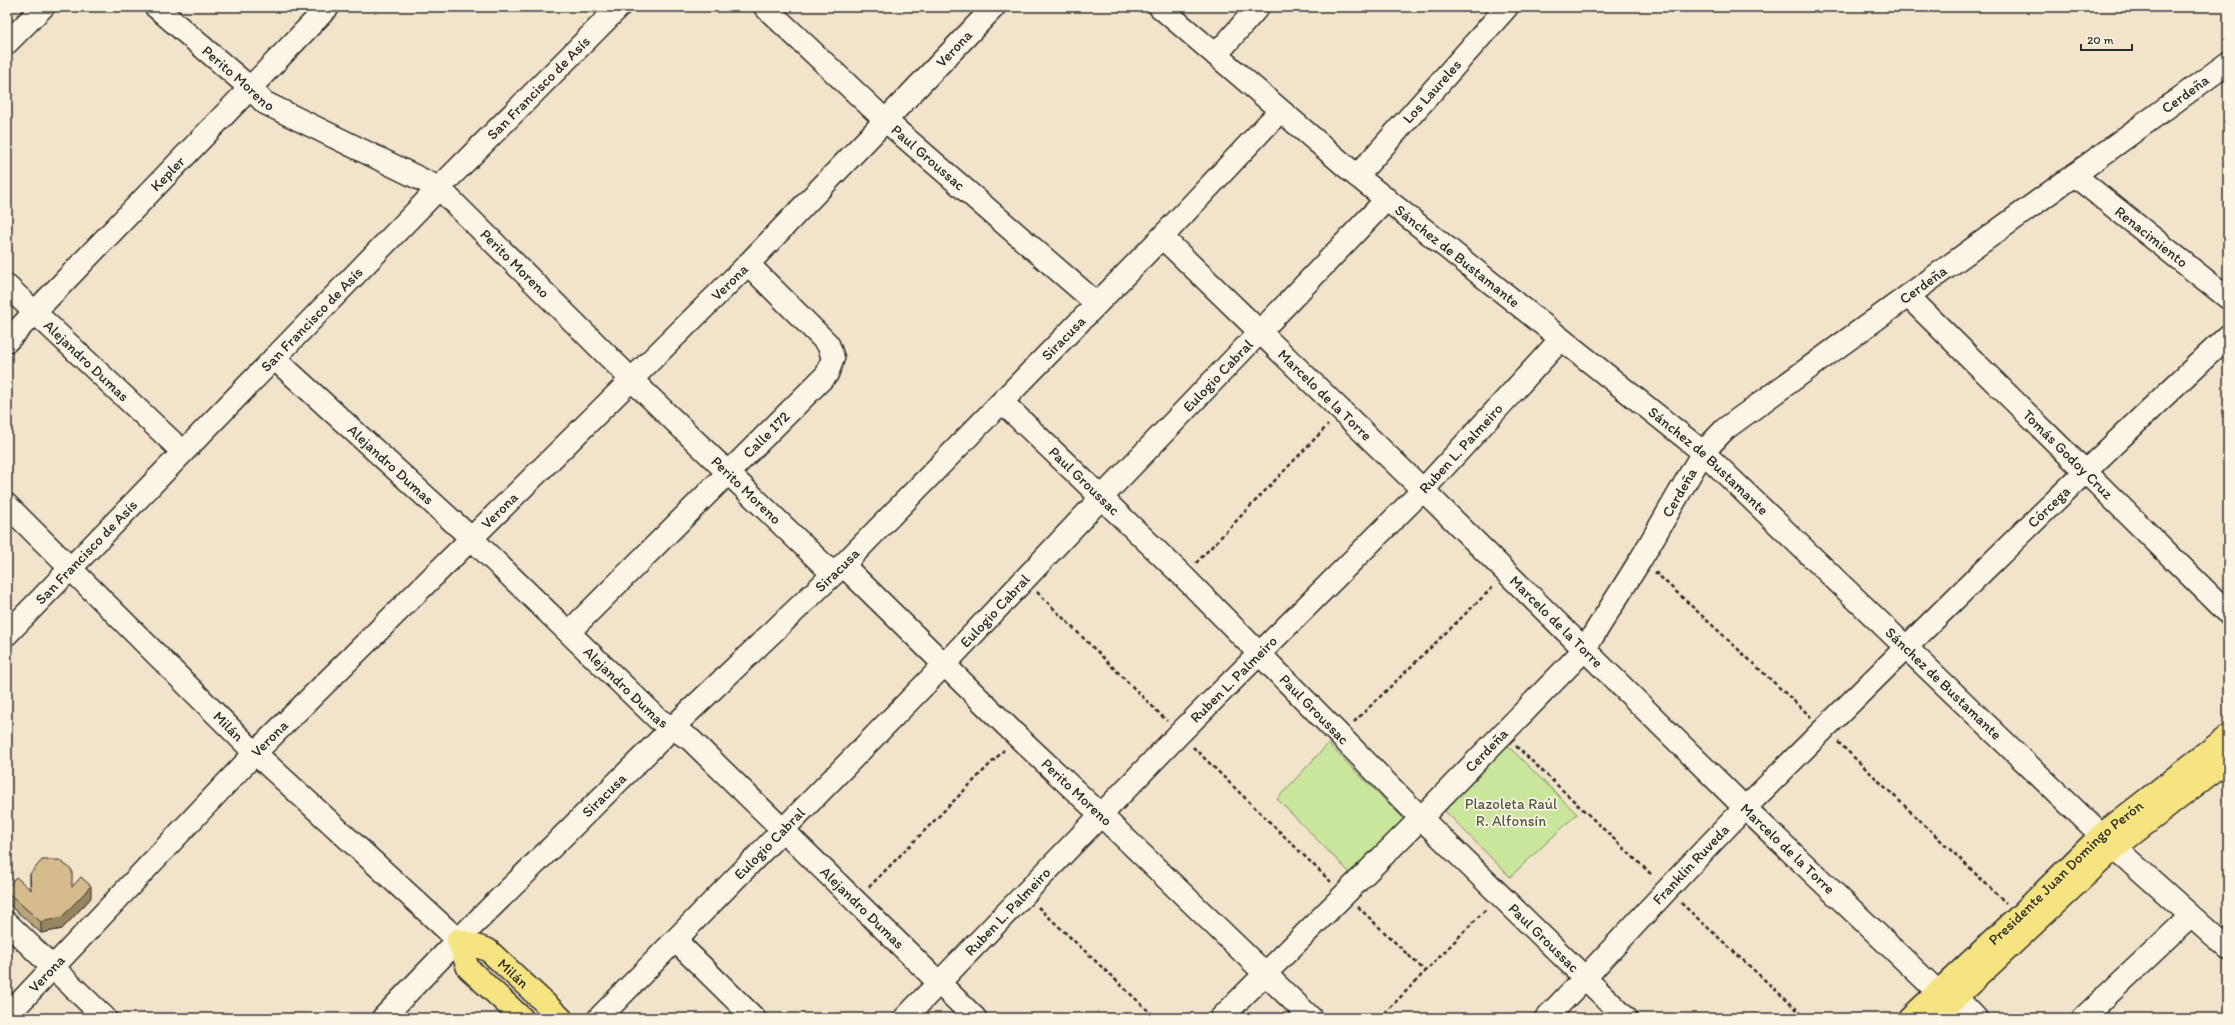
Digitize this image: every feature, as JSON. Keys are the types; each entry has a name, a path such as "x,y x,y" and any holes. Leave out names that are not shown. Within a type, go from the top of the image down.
{"main road":[{"name":"Presidente Juan Domingo Perón","path":"1910,1018 1947,994 2108,841 2228,736"},
{"name":"Presidente Juan Domingo Perón","path":"2108,841 2228,760"},
{"name":"Milán","path":"458,940 468,968 522,1018"},
{"name":"Milán","path":"458,940 488,950 561,1018"},
{"name":"Presidente Juan Domingo Perón","path":"1934,1018 1947,994"}],"street":[{"path":"7,43 43,7"},
{"name":"Perito Moreno","path":"156,7 250,87 265,103 439,188 729,474 838,569 944,665 1311,1018"},
{"name":"Kepler","path":"7,341 328,7"},
{"name":"Paul Groussac","path":"765,7 886,121 1096,303"},
{"name":"Verona","path":"7,1016 255,753 748,264 994,7"},
{"name":"Sánchez de Bustamante","path":"1160,7 1357,176 1703,452 2108,841 2228,949"},
{"path":"1216,55 1258,7"},
{"name":"Los Laureles","path":"1357,176 1507,7"},
{"name":"San Francisco de Asís","path":"7,634 70,567 611,10"},
{"name":"Cerdeña","path":"1221,1018 1421,818 1584,650 1641,559 1703,452 1726,429 2228,63"},
{"name":"Siracusa","path":"383,1018 458,940 672,728 838,569 1162,237 1280,111"},
{"name":"Renacimiento","path":"2074,175 2228,298"},
{"name":"Eulogio Cabral","path":"599,1018 784,831 1026,580 1101,498 1387,200"},
{"name":"Marcelo de la Torre","path":"1162,237 1423,490 1745,808 1947,994 1976,1018"},
{"name":"Calle 172","path":"569,632 729,474 827,374 833,358 828,344 748,264"},
{"name":"Alejandro Dumas","path":"7,286 183,452"},
{"name":"Tomás Godoy Cruz","path":"1908,296 2228,613"},
{"name":"Córcega","path":"1906,646 2085,470 2228,336"},
{"name":"Ruben L. Palmeiro","path":"906,1018 1180,734 1423,490 1561,339"},
{"name":"Alejandro Dumas","path":"274,358 471,538 658,719 691,740 975,1018"},
{"name":"Paul Groussac","path":"1002,402 1183,576 1421,818 1626,1018"},
{"name":"Milán","path":"7,505 255,753 458,940"},
{"name":"Franklin Ruveda","path":"1546,1018 1745,808 1825,730 1906,646"},
{"path":"2083,1018 2191,916"},
{"path":"7,923 105,1018"},
{"path":"676,941 754,1018"}],"path":[{"path":"1183,576 1341,412"},
{"path":"1340,736 1507,574"},
{"path":"1026,580 1180,734 1426,972"},
{"path":"855,901 1017,736"},
{"path":"1025,895 1156,1018"},
{"path":"1380,1018 1500,895"}],"green space":[{"path":"1328,744 1404,819 1351,874 1277,799"},
{"name":"Plazoleta Raúl R. Alfonsín","path":"1507,745 1577,814 1510,877 1445,811"}],"building":[{"path":"42,860 59,860 72,870 72,887 81,877 91,886 62,917 41,922 7,892 7,887 16,877 31,890 30,874"}]}
